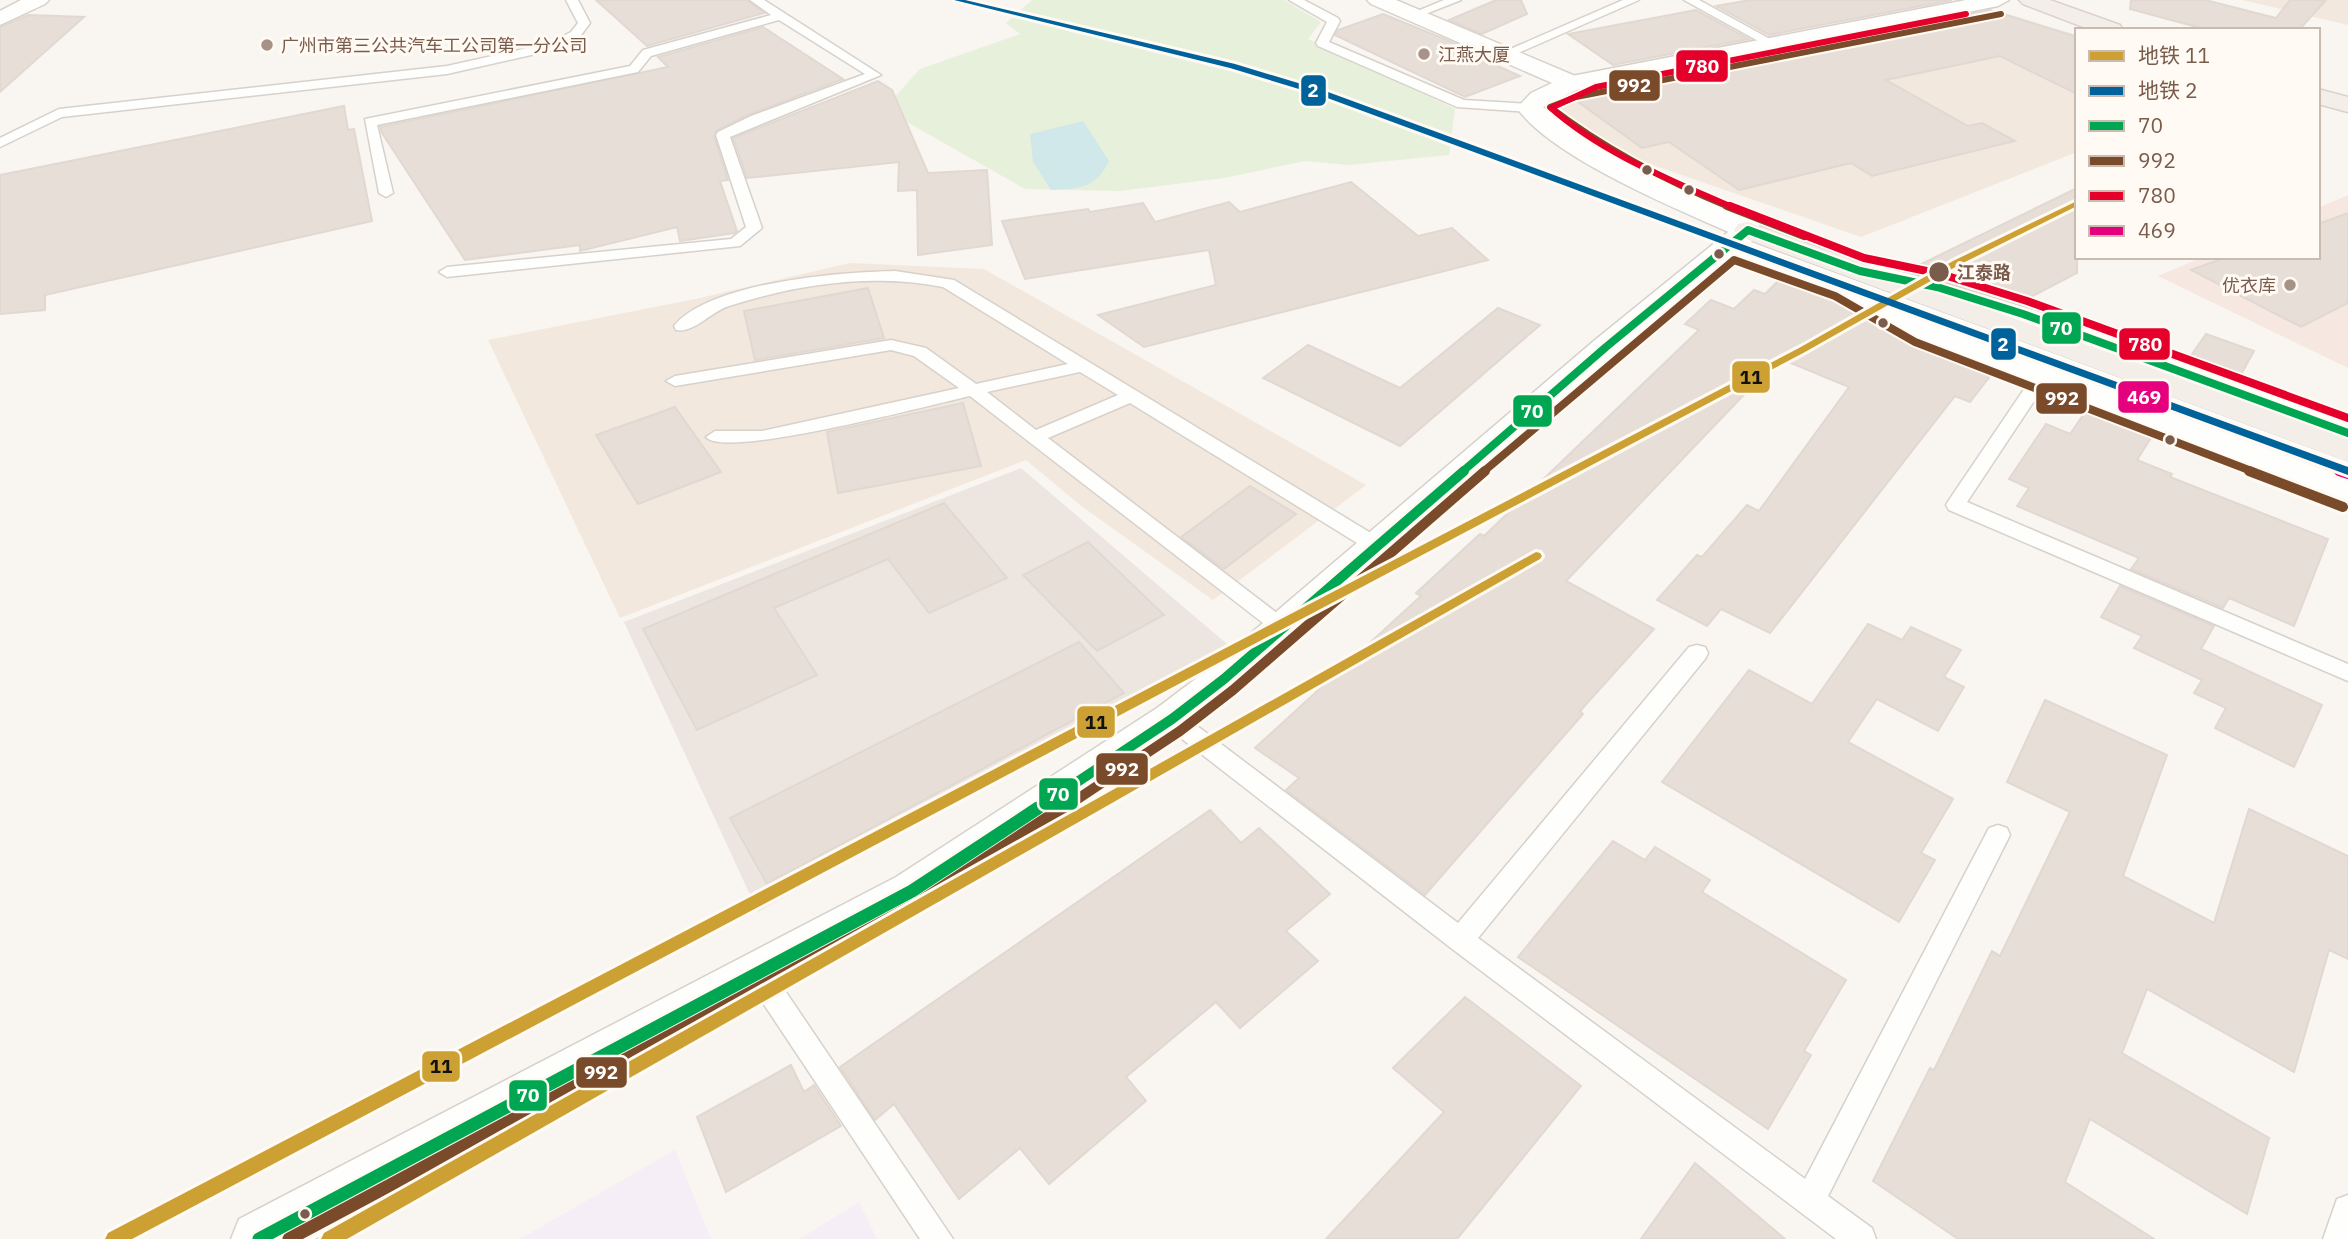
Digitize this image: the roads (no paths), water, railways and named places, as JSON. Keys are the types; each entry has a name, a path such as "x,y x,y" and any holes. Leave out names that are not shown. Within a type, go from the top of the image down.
{"main road":[{"path":"2006,0 2076,28"},
{"path":"2030,0 2107,28"},
{"path":"2320,87 2348,95"},
{"path":"2320,97 2348,105"},
{"path":"1850,277 2062,356 2348,451"}],"street":[{"path":"0,19 38,0"},
{"path":"1378,0 1572,83 1997,0"},
{"path":"1963,0 1591,74 1539,99 1529,108 1560,134 1740,237 1850,277 1920,329 2062,356 2348,433"},
{"path":"259,1239 912,891 1171,719 1283,628 1605,347 1740,237"},
{"path":"2062,356 2348,474"},
{"path":"2062,356 2348,495"}],"lane":[{"path":"0,143 59,113 319,83 399,78 523,54 554,46 575,34 584,23 572,0"},
{"path":"447,272 735,243 754,228 723,135 757,119 874,75 756,0"},
{"path":"1295,0 1334,21 1322,43 1462,104 1529,108"},
{"path":"1414,15 1455,0"},
{"path":"1505,54 1633,0"},
{"path":"1690,0 1764,38"},
{"path":"386,193 370,122 634,69 648,53 779,16"},
{"path":"682,326 722,302 826,279 904,275 948,283 1377,546"},
{"path":"675,381 891,345 920,352 1283,628"},
{"path":"2062,356 1956,505 2348,673"},
{"path":"715,437 762,437 938,395 1082,366"},
{"path":"1035,437 1131,396"},
{"path":"1460,940 1697,653"},
{"path":"1171,719 1460,940 1861,1239"},
{"path":"1810,1201 1998,835"},
{"path":"758,973 938,1239"},
{"path":"2338,1239 2348,1210"}],"water":[{"path":"1083,121 1109,161 1098,177 1086,185 1051,190 1033,162 1030,134"}],"metro line":[{"name":"2","path":"957,0 1232,66 1325,94 2348,471"},
{"name":"11","path":"114,1239 1802,350 1956,263 2075,204"},
{"name":"11","path":"330,1239 1536,556"}],"place":[{"name":"广州市第三公共汽车工公司第一分公司","path":"267,45"},
{"name":"江燕大厦","path":"1424,54"},
{"name":"江泰路","path":"1939,272"},
{"name":"优衣库","path":"2290,285"}]}
